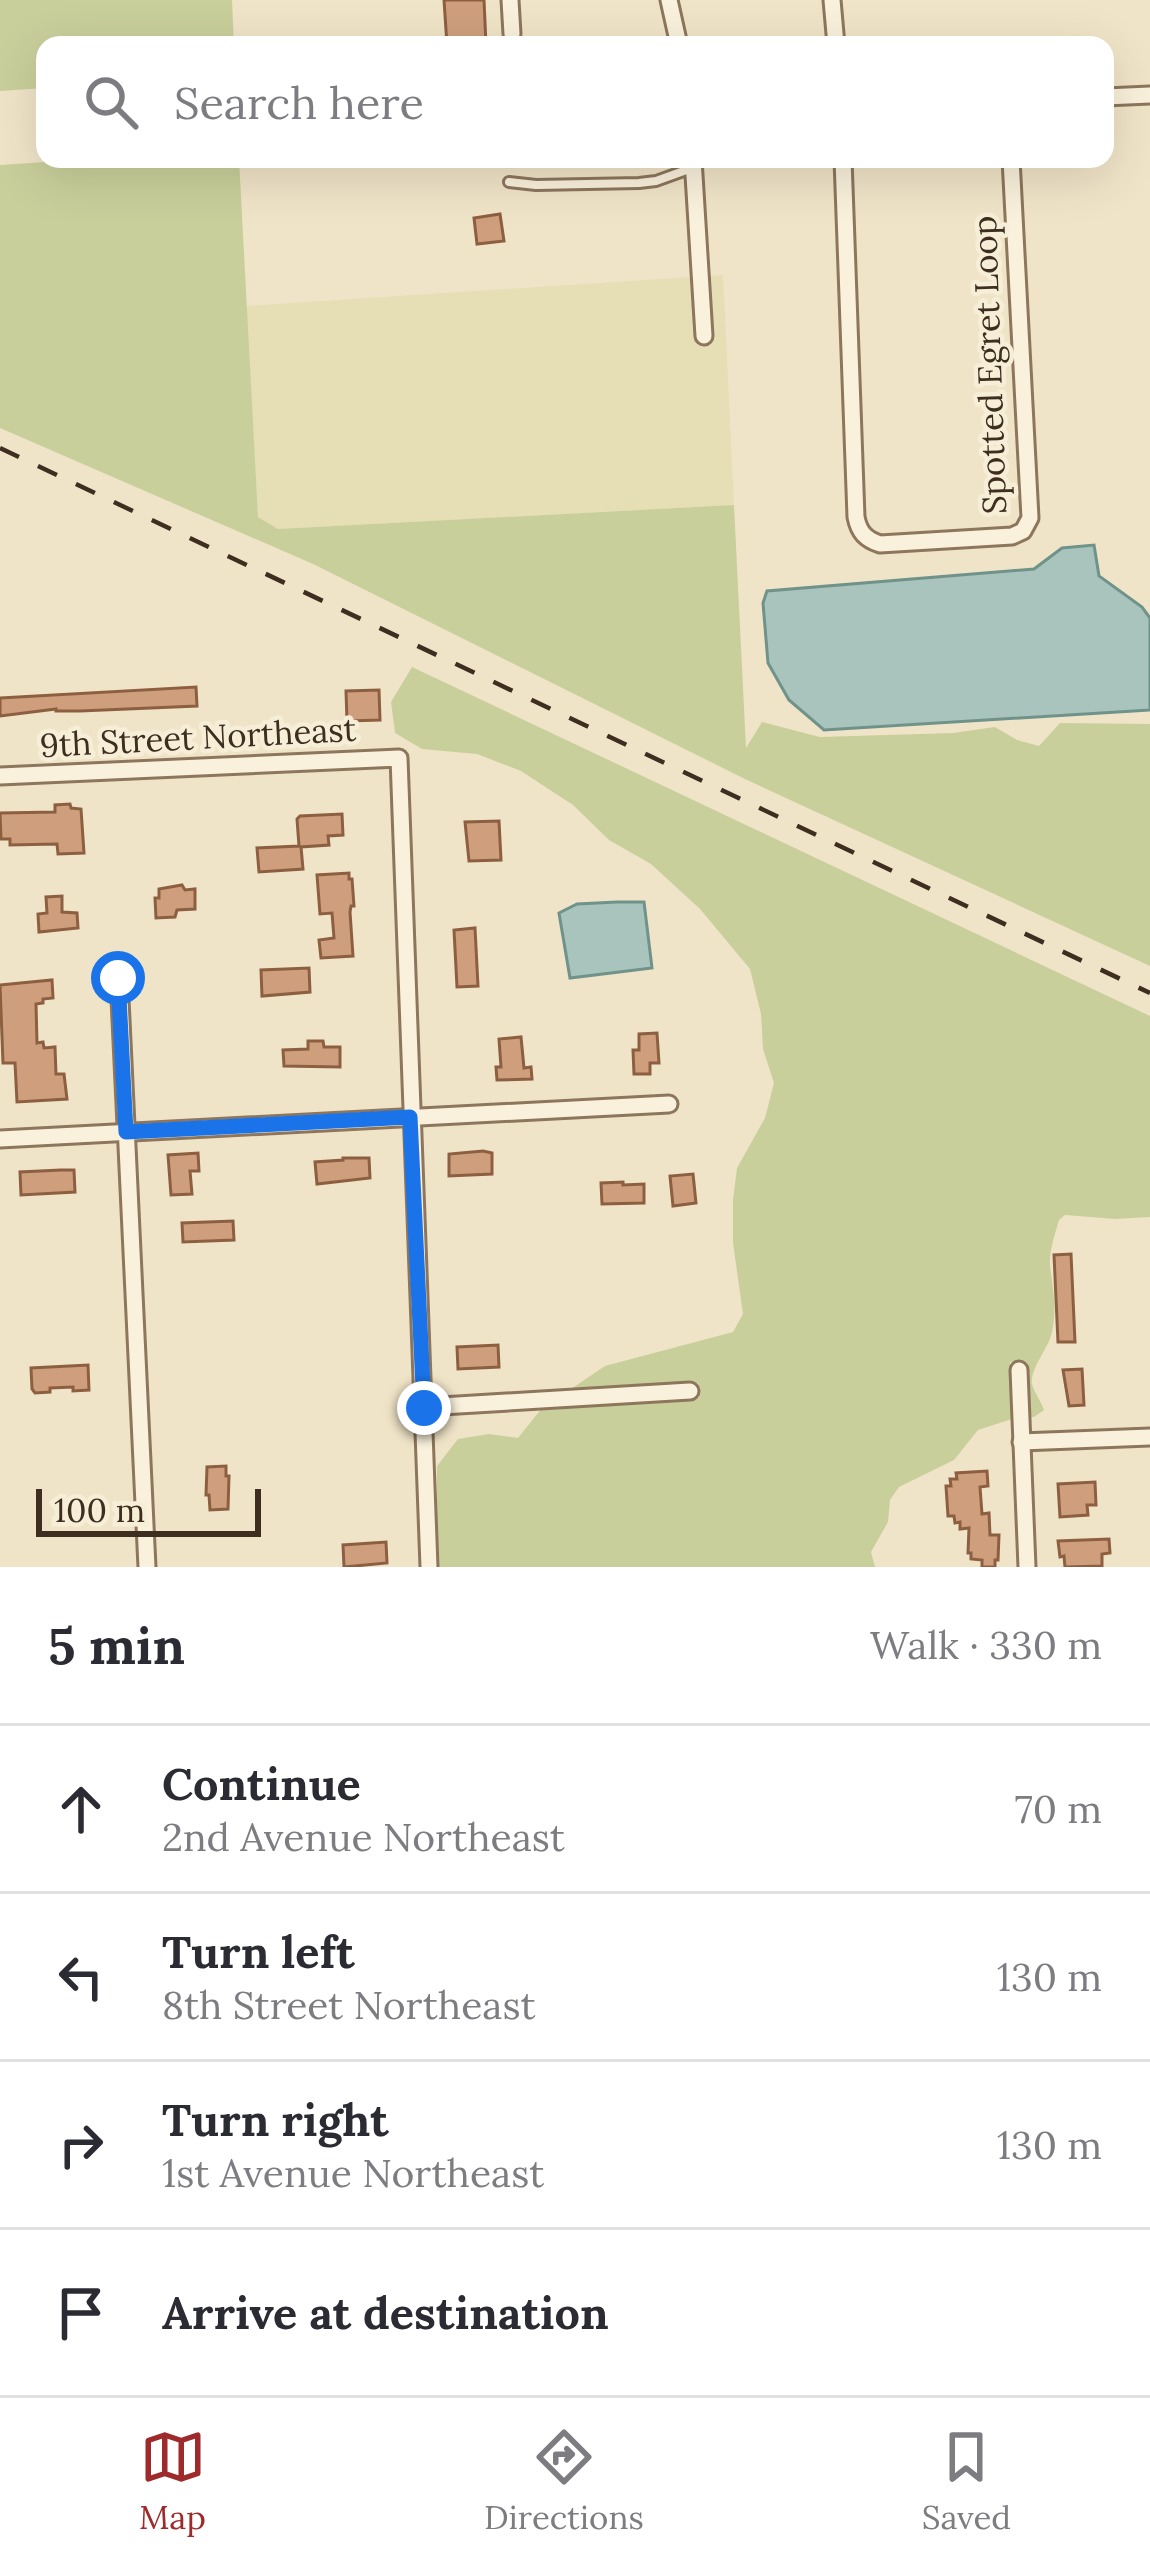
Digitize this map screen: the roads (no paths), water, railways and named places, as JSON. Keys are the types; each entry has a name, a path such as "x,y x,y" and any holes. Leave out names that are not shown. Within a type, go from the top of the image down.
{"street":[{"path":"510,0 512,34"},
{"path":"669,0 678,36"},
{"path":"832,0 835,36"},
{"path":"1114,97 1150,95"},
{"path":"693,168 704,336"},
{"name":"Spotted Egret Loop","path":"843,168 856,517 858,530 880,544 1012,536 1023,531 1030,518 1011,168"},
{"name":"9th Street Northeast","path":"0,776 399,758 410,1117"},
{"path":"118,978 147,1567"},
{"path":"0,1139 669,1104"},
{"path":"410,1117 429,1567"},
{"path":"1019,1370 1027,1567"},
{"path":"424,1408 690,1391"},
{"path":"1022,1442 1150,1437"}],"lane":[{"path":"509,182 639,183 656,181 683,168"}],"water":[{"path":"1094,545 1099,576 1150,618 1150,710 824,730 789,700 768,663 763,603 767,591 1034,569 1062,548"},
{"path":"644,902 652,968 570,978 559,913 577,904"}],"railway":[{"path":"0,448 1150,993"}]}
